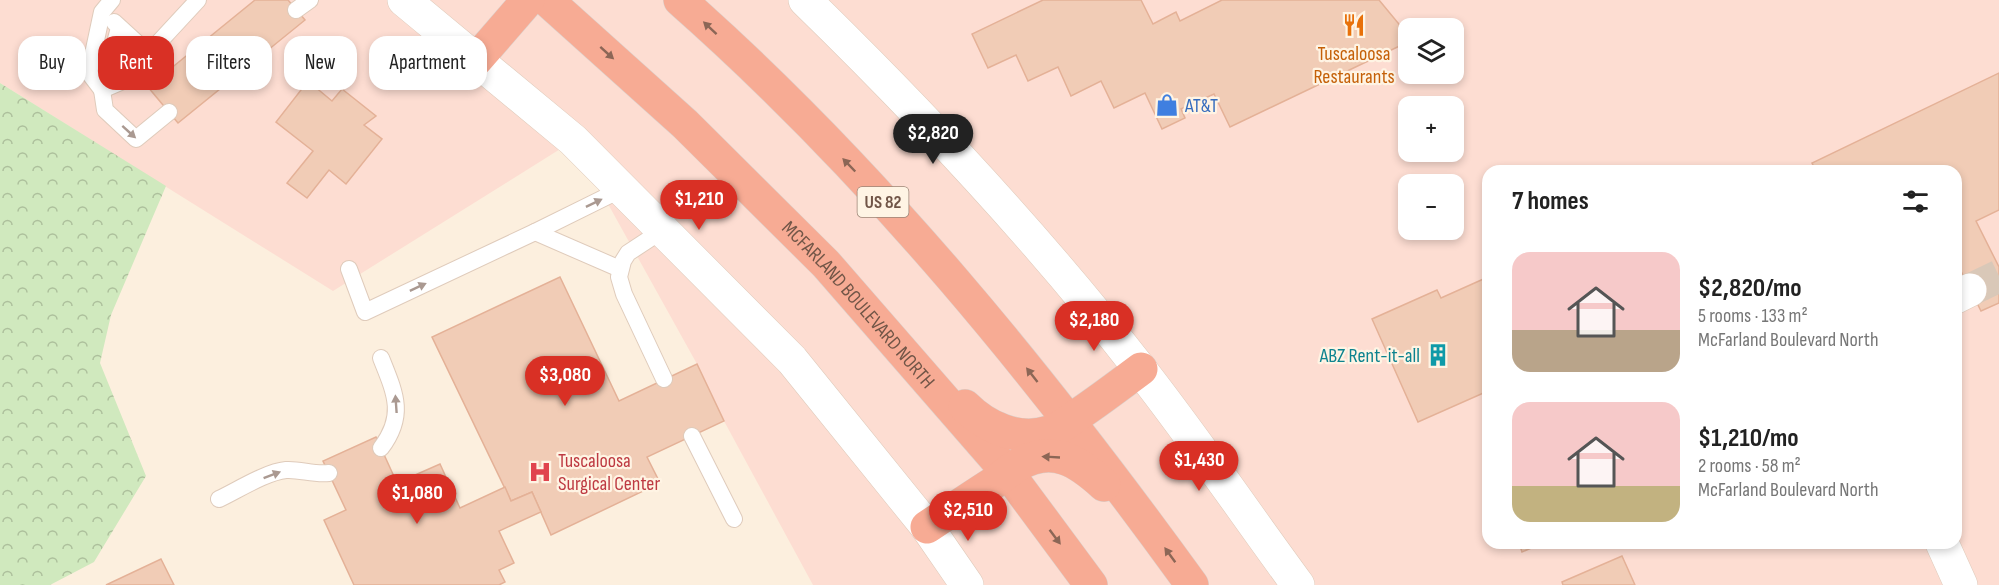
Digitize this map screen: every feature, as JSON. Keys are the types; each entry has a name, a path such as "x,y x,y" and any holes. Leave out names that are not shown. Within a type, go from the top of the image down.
{"highway":[{"path":"487,47 528,0"},
{"name":"MCFARLAND BOULEVARD NORTH","path":"547,0 685,124 826,264 1008,473 1091,585"},
{"name":"US 82","path":"680,0 772,86 926,248 992,325 1069,421 1192,585"},
{"path":"915,365 976,417 990,426 1023,435 1050,432 1141,369"},
{"path":"927,527 1026,461 1055,456 1070,459 1083,466 1148,525"}],"street":[{"path":"404,0 447,36"},
{"path":"805,0 951,147 1087,303 1141,369 1298,585"},
{"path":"487,69 573,140 792,360 927,527 967,585"},
{"path":"1945,549 1961,585"}],"lane":[{"path":"165,36 198,0"},
{"path":"107,6 119,28 128,36"},
{"path":"98,36 107,6"},
{"path":"117,36 119,28"},
{"path":"98,38 88,73 98,85"},
{"path":"102,90 105,110 136,139 169,112"},
{"path":"349,268 365,312 622,189"},
{"path":"663,230 628,253 620,269 621,286 664,379"},
{"path":"536,232 620,269"},
{"path":"381,358 395,392 397,403 393,427 381,448"},
{"path":"692,436 734,519"},
{"path":"219,499 278,472 292,470 314,474 329,473"}],"shaded area":[{"path":"0,0 1999,0 1999,585 813,585 724,421 697,364 573,141 333,291 0,83"}],"green space":[{"path":"0,83 166,186 111,315 100,363 146,476 94,562 50,585 0,585"}],"building":[{"path":"255,0 288,0 305,20 272,47 272,36 211,36"},
{"path":"1043,0 1141,0 1153,24 1176,12 1180,21 1222,0 1379,0 1398,23 1398,47 1230,127 1214,94 1181,109 1185,118 1162,129 1145,93 1114,108 1101,81 1071,96 1058,67 1028,81 1016,55 988,68 972,34"},
{"path":"186,56 186,90 219,90 178,123 150,90 174,90 174,66"},
{"path":"1999,73 1999,210 1976,221 1999,267 1999,303 1981,311 1962,273 1962,165 1813,165 1812,163"},
{"path":"301,90 319,90 332,101 343,90 376,116 364,125 382,139 346,184 329,170 307,198 287,183 313,151 276,122"},
{"path":"560,277 619,401 697,364 724,421 647,457 660,483 551,535 532,492 511,501 432,337"},
{"name":"ABZ Rent-it-all","path":"1482,280 1482,394 1418,422 1372,319 1437,290 1441,298"},
{"path":"376,437 397,483 440,464 460,508 505,487 511,501 532,492 541,512 499,531 514,563 499,570 505,582 499,585 354,585 324,520 346,510 323,461"},
{"path":"1622,556 1635,585 1563,585 1562,582"},
{"path":"161,559 174,585 106,585"}],"tunnel":[{"path":"1970,290 1999,276"}],"place":[{"name":"Tuscaloosa Restaurants","path":"1354,25"},
{"name":"AT&T","path":"1167,105"},
{"name":"ABZ Rent-it-all","path":"1438,355"},
{"name":"Tuscaloosa Surgical Center","path":"540,472"}]}
